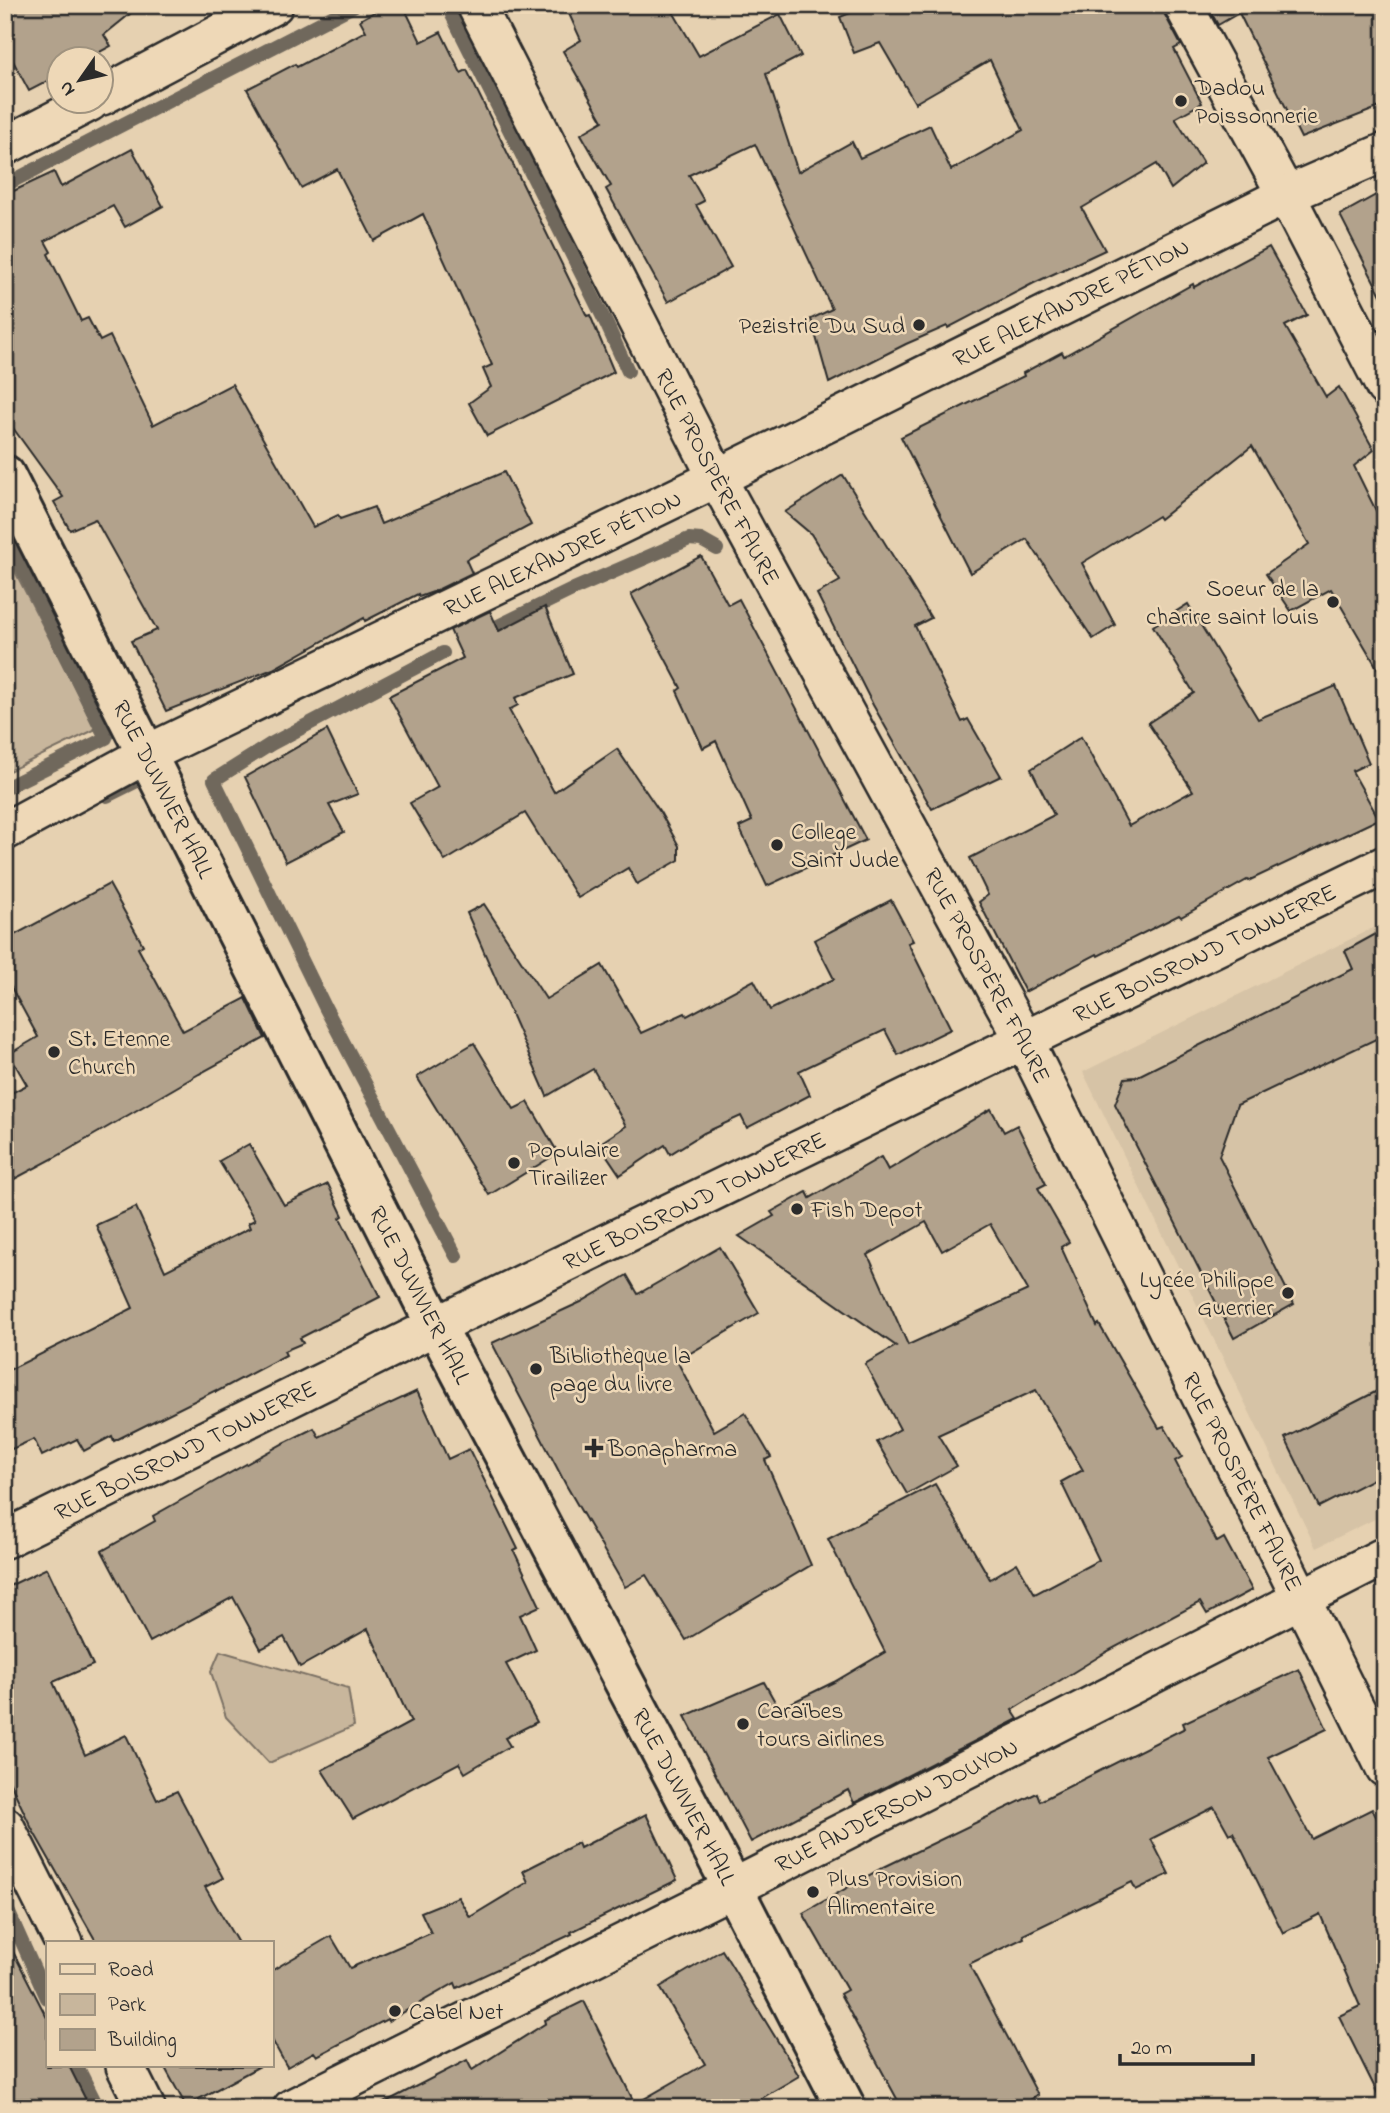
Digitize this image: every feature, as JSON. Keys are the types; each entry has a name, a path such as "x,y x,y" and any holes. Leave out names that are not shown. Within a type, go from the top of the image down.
{"street":[{"path":"116,89 274,5"},
{"name":"RUE PROSPÈRE FAURE","path":"476,5 717,478 1024,1040 1385,1768"},
{"path":"1183,5 1286,194 1385,387"},
{"path":"5,146 63,116"},
{"name":"RUE ALEXANDRE PÉTION","path":"5,831 147,754 717,478 1286,194 1385,152"},
{"name":"RUE DUVIVIER HALL","path":"5,475 436,1326 846,2108"},
{"name":"RUE BOISROND TONNERRE","path":"5,1539 436,1326 1385,865"},
{"name":"RUE ANDERSON DOUYON","path":"292,2108 733,1888 1385,1556"},
{"path":"5,1826 63,1941"},
{"path":"126,2068 146,2108"}],"shaded area":[{"name":"Lycée Philippe Guerrier","path":"1385,922 1385,1514 1316,1548 1083,1072"}],"green space":[{"path":"5,552 96,729 5,773"},
{"path":"220,1651 348,1688 354,1726 269,1763 226,1717 211,1672"}],"building":[{"path":"5,5 141,5 104,35 111,46 46,46 46,82 29,91 5,46"},
{"path":"387,5 403,5 421,42 441,32 461,73 467,70 587,316 590,315 614,372 487,436 469,403 491,387 483,369 492,365 423,214 374,241 337,169 301,188 247,89 295,64 297,67 366,31 360,20"},
{"path":"565,5 669,5 699,56 780,14 801,56 766,74 798,172 852,142 860,158 930,125 951,170 1023,130 990,60 915,103 880,43 854,53 840,17 870,5 1162,5 1181,45 1174,49 1202,103 1175,118 1203,163 1171,189 1157,164 1082,208 1105,250 948,328 947,326 906,344 829,383 811,319 832,309 755,144 689,175 704,201 696,205 731,267 668,302 606,189 611,186 581,134 603,121 563,51 581,40"},
{"path":"1207,5 1385,5 1385,105 1301,138 1239,13 1218,25"},
{"path":"132,149 163,206 125,227 113,206 45,241 51,252 48,254 81,321 88,318 100,341 110,336 153,425 232,384 313,527 338,515 340,519 374,507 381,524 504,472 531,525 466,560 472,573 433,592 419,597 418,594 365,621 364,618 273,669 166,711 131,641 157,630 95,519 70,530 54,502 63,497 5,417 5,195 54,172 61,187"},
{"path":"1385,190 1385,303 1340,215"},
{"path":"1269,247 1307,315 1285,326 1326,397 1339,387 1374,450 1354,466 1385,529 1385,681 1331,589 1291,611 1266,574 1309,544 1252,446 1160,519 1158,516 1082,563 1115,625 1093,639 1027,539 970,573 901,437 1024,376 1023,373 1062,352 1064,356 1193,284 1194,287"},
{"path":"843,475 931,618 915,626 962,722 968,719 1001,776 932,809 873,705 817,594 840,581 811,534 785,512"},
{"path":"701,556 728,605 739,599 866,840 767,886 739,827 752,821 716,741 703,748 677,691 681,688 631,594"},
{"path":"1188,604 1258,719 1336,686 1369,763 1352,771 1379,819 1247,880 1181,917 1179,915 1098,956 1097,954 1025,992 979,902 988,895 970,858 1054,815 1031,769 1081,737 1129,826 1193,791 1148,723 1194,693 1153,626"},
{"path":"545,607 573,674 515,698 518,705 509,710 554,792 617,749 660,812 679,846 679,860 637,884 628,868 578,898 525,813 445,861 410,803 438,787 389,696 463,658 450,630 490,611 499,631"},
{"path":"327,730 358,794 329,805 344,832 286,862 245,777"},
{"path":"109,884 143,945 138,948 183,1031 246,998 265,1038 5,1184 5,1096 27,1085 9,1054 38,1037 5,976 5,940"},
{"path":"891,900 913,941 908,943 951,1029 898,1055 885,1030 799,1071 810,1095 747,1128 741,1116 704,1133 670,1154 665,1145 620,1175 599,1144 626,1126 593,1069 547,1096 467,913 484,904 546,999 602,965 641,1033 685,1013 687,1016 754,980 770,1010 834,979 814,940"},
{"path":"1385,929 1385,1042 1382,1036 1237,1105 1219,1156 1294,1304 1234,1338 1115,1104 1125,1078 1136,1077 1353,969 1345,951"},
{"path":"474,1043 514,1109 528,1102 558,1153 489,1195 417,1077"},
{"path":"991,1109 1004,1132 1017,1125 1046,1184 1038,1188 1069,1242 1061,1247 1097,1326 1099,1324 1159,1428 1164,1426 1182,1457 1175,1461 1217,1542 1224,1538 1252,1590 1207,1614 1200,1602 1108,1651 1012,1710 1018,1719 854,1803 848,1790 751,1842 685,1716 764,1682 779,1709 834,1682 885,1652 828,1539 935,1484 990,1579 1017,1563 1035,1594 1099,1560 1061,1482 1083,1470 1036,1390 938,1435 957,1466 907,1494 877,1442 900,1429 865,1364 896,1346 739,1236 774,1216 771,1212 807,1192 810,1198 881,1157 888,1170","holes":["926,1222 942,1251 990,1224 1028,1290 908,1345 868,1255"]},
{"path":"249,1144 284,1205 328,1184 343,1216 340,1218 380,1297 300,1338 303,1343 284,1351 286,1355 114,1441 112,1436 84,1451 77,1439 42,1456 34,1439 5,1452 5,1372 133,1308 96,1225 136,1207 165,1271 250,1228 248,1223 255,1220 219,1161"},
{"path":"720,1247 759,1313 677,1361 714,1431 745,1413 771,1457 765,1460 811,1565 686,1640 646,1575 625,1587 566,1485 492,1343 581,1302 627,1275 638,1294"},
{"path":"1385,1387 1385,1473 1319,1507 1285,1438"},
{"path":"417,1391 448,1459 469,1449 518,1549 514,1551 540,1606 520,1615 536,1650 506,1664 537,1722 505,1738 510,1746 465,1773 459,1763 353,1819 322,1770 411,1722 368,1629 300,1667 284,1637 261,1649 233,1597 150,1642 102,1551 155,1521 153,1516 284,1443 314,1428 319,1437"},
{"path":"47,1568 93,1665 53,1682 85,1755 126,1735 157,1800 177,1791 223,1878 205,1887 237,1941 96,1941 32,1829 5,1772 5,1588"},
{"path":"1299,1669 1327,1729 1268,1757 1312,1839 1372,1809 1385,1833 1385,2108 1339,2016 1360,2006 1320,1914 1283,1933 1233,1832 1229,1834 1214,1807 1151,1839 1169,1874 1136,1890 1132,1882 969,1964 1038,2095 1016,2108 902,2108 840,1994 847,1990 803,1913 882,1868 1037,1793 1040,1801 1185,1728 1183,1723"},
{"path":"646,1814 677,1880 571,1932 572,1934 457,1988 455,1983 388,2021 387,2019 317,2056 314,2052 287,2067 273,2042 273,1970 331,1936 350,1968 431,1933 421,1912 458,1897 470,1917 528,1882 523,1871 578,1843 580,1848"},
{"path":"5,1936 46,2016 46,2068 70,2068 90,2108 5,2108"},
{"path":"722,1950 799,2076 745,2108 374,2108 467,2060 472,2070 546,2023 545,2020 584,2001 635,2104 705,2064 660,1987"},
{"path":"165,2068 256,2068 186,2106"}],"waterway":[{"path":"5,185 355,5"},
{"path":"447,5 628,371"},
{"path":"5,534 106,738 5,788"},
{"path":"496,627 574,589 689,539 701,540 717,549"},
{"path":"443,653 271,744 214,780 325,1007 456,1256"},
{"path":"107,796 155,772"},
{"path":"5,1904 46,1996"},
{"path":"78,2068 98,2108"}],"place":[{"name":"Dadou Poissonnerie","path":"1181,101"},
{"name":"Pezistrie Du Sud","path":"919,325"},
{"name":"Soeur de la charire saint louis","path":"1333,602"},
{"name":"College Saint Jude","path":"777,845"},
{"name":"St. Etenne Church","path":"54,1052"},
{"name":"Populaire Tirailizer","path":"514,1163"},
{"name":"Fish Depot","path":"797,1209"},
{"name":"Lycée Philippe Guerrier","path":"1288,1293"},
{"name":"Bibliothèque la page du livre","path":"536,1369"},
{"name":"Bonapharma","path":"594,1448"},
{"name":"Caraïbes tours airlines","path":"743,1724"},
{"name":"Plus Provision Alimentaire","path":"813,1892"},
{"name":"Cabel Net","path":"395,2011"}]}
